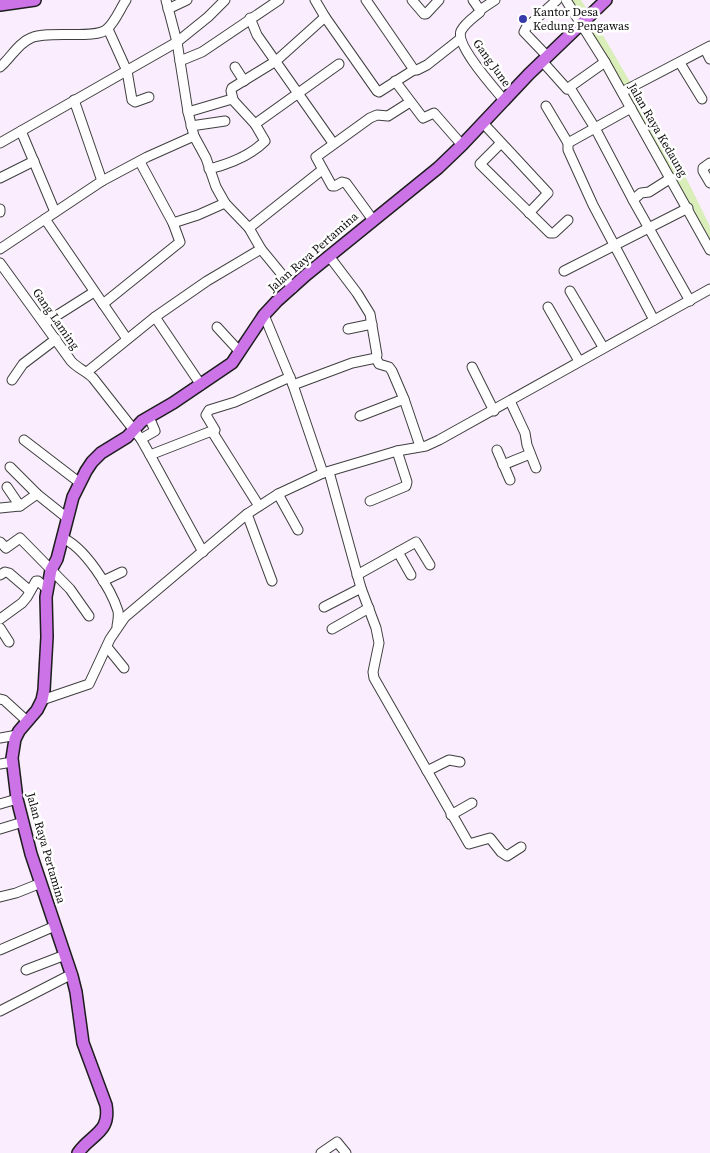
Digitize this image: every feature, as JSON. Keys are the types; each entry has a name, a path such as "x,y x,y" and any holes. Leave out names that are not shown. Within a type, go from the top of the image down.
{"main road":[{"path":"0,5 36,0"},
{"name":"Jalan Raya Pertamina","path":"78,1153 103,1128 107,1113 106,1104 83,1042 72,974 41,883 16,799 12,762 17,735 37,710 42,700 47,637 47,589 73,497 92,462 101,453 137,435 142,421 223,370 240,352 264,315 276,301 328,256 438,168 544,58 606,0"}],"street":[{"path":"0,67 21,44 32,37 54,34 97,34 108,28 126,0"},
{"path":"188,0 167,5 177,42 188,112 193,131 225,203 249,228 261,248 292,288"},
{"path":"0,143 177,42 226,0"},
{"path":"180,61 202,52 227,37 268,3 279,0"},
{"path":"315,0 379,92 414,70 427,65 460,39 460,32 468,21 495,0"},
{"path":"366,0 414,70"},
{"path":"412,0 424,14 440,0"},
{"path":"473,0 480,10"},
{"path":"557,0 524,30 566,89 605,62"},
{"name":"Jalan Raya Kedaung","path":"566,0 585,20 605,62 626,90 631,108 672,178 710,250"},
{"path":"209,169 236,160 265,140 255,124 233,100 231,89 276,61 325,17"},
{"path":"250,18 257,34 333,144"},
{"path":"108,28 127,71 133,101 150,97"},
{"name":"Gang June","path":"460,39 476,66 504,100"},
{"path":"626,90 707,48 710,59"},
{"path":"680,63 702,99"},
{"path":"255,124 338,64"},
{"path":"236,67 244,81"},
{"path":"395,81 424,119 434,114 462,145"},
{"path":"570,88 595,128 690,301"},
{"path":"74,100 102,181"},
{"path":"188,112 223,101 233,100"},
{"path":"373,220 346,183 342,182 333,186 316,157 370,118 376,115 388,116 410,102"},
{"path":"546,106 568,143 568,150 593,205 654,320"},
{"path":"568,143 631,108"},
{"path":"0,249 102,181 140,162 193,131 225,122"},
{"path":"483,123 548,193 529,213"},
{"path":"21,131 55,212"},
{"path":"502,144 480,164 551,234 568,220"},
{"path":"0,178 34,161"},
{"path":"103,304 179,244 180,240 173,223 140,162"},
{"path":"710,163 703,168 710,184"},
{"path":"249,228 322,170"},
{"path":"633,200 641,193 648,192 672,178"},
{"path":"173,223 198,215 225,203"},
{"path":"564,271 688,208"},
{"path":"45,219 127,339"},
{"path":"87,372 155,317 207,281 261,248"},
{"path":"328,256 363,301 370,314 376,358 379,364 389,367 392,371 420,446"},
{"name":"Gang Laming","path":"0,263 74,365 87,372 137,435 203,552"},
{"path":"42,700 89,684 117,626 143,601 247,514 278,494 326,473 397,450 439,440 710,289"},
{"path":"570,291 603,347"},
{"path":"45,323 94,292"},
{"path":"548,308 579,361"},
{"path":"264,315 292,381 326,473 361,588 376,628 379,643 373,672 374,678 469,844 489,837 501,852 507,856 521,847"},
{"path":"155,317 201,385"},
{"path":"348,328 372,324"},
{"path":"218,327 240,352"},
{"path":"12,380 23,364 56,339"},
{"path":"259,506 213,433 215,430 206,415 209,410 292,381 352,363 376,358"},
{"path":"472,367 494,411"},
{"path":"360,416 404,399"},
{"path":"510,401 525,433 526,444 536,468"},
{"path":"150,455 209,432 213,433"},
{"path":"24,440 80,483"},
{"path":"370,500 406,486 407,482 397,450"},
{"path":"497,450 510,480"},
{"path":"503,466 530,454"},
{"path":"10,467 37,494 67,518"},
{"path":"7,487 20,506"},
{"path":"0,508 20,506 37,494"},
{"path":"278,494 298,530"},
{"path":"247,514 272,581"},
{"path":"0,542 6,548 20,538 70,590 88,616"},
{"path":"62,538 71,541 92,564 103,581 117,609 117,626"},
{"path":"357,575 416,542 430,565"},
{"path":"398,552 411,575"},
{"path":"0,575 9,572 30,592"},
{"path":"103,581 122,572"},
{"path":"0,619 22,603 36,581 47,589"},
{"path":"324,607 361,588"},
{"path":"332,629 369,608"},
{"path":"0,628 9,642"},
{"path":"107,647 124,668"},
{"path":"0,699 4,700 27,721"},
{"path":"0,738 17,735"},
{"path":"427,771 449,760 460,762"},
{"path":"0,764 12,762"},
{"path":"0,804 16,799"},
{"path":"451,815 472,803"},
{"path":"0,829 23,822"},
{"path":"0,897 41,883"},
{"path":"0,950 55,926"},
{"path":"26,970 65,955"},
{"path":"0,1011 22,998 72,974"},
{"path":"321,1153 337,1142 346,1153"}],"waterway":[{"path":"574,0 586,17 684,186 710,239"}],"place":[{"name":"Kantor Desa Kedung Pengawas","path":"523,19"}]}
